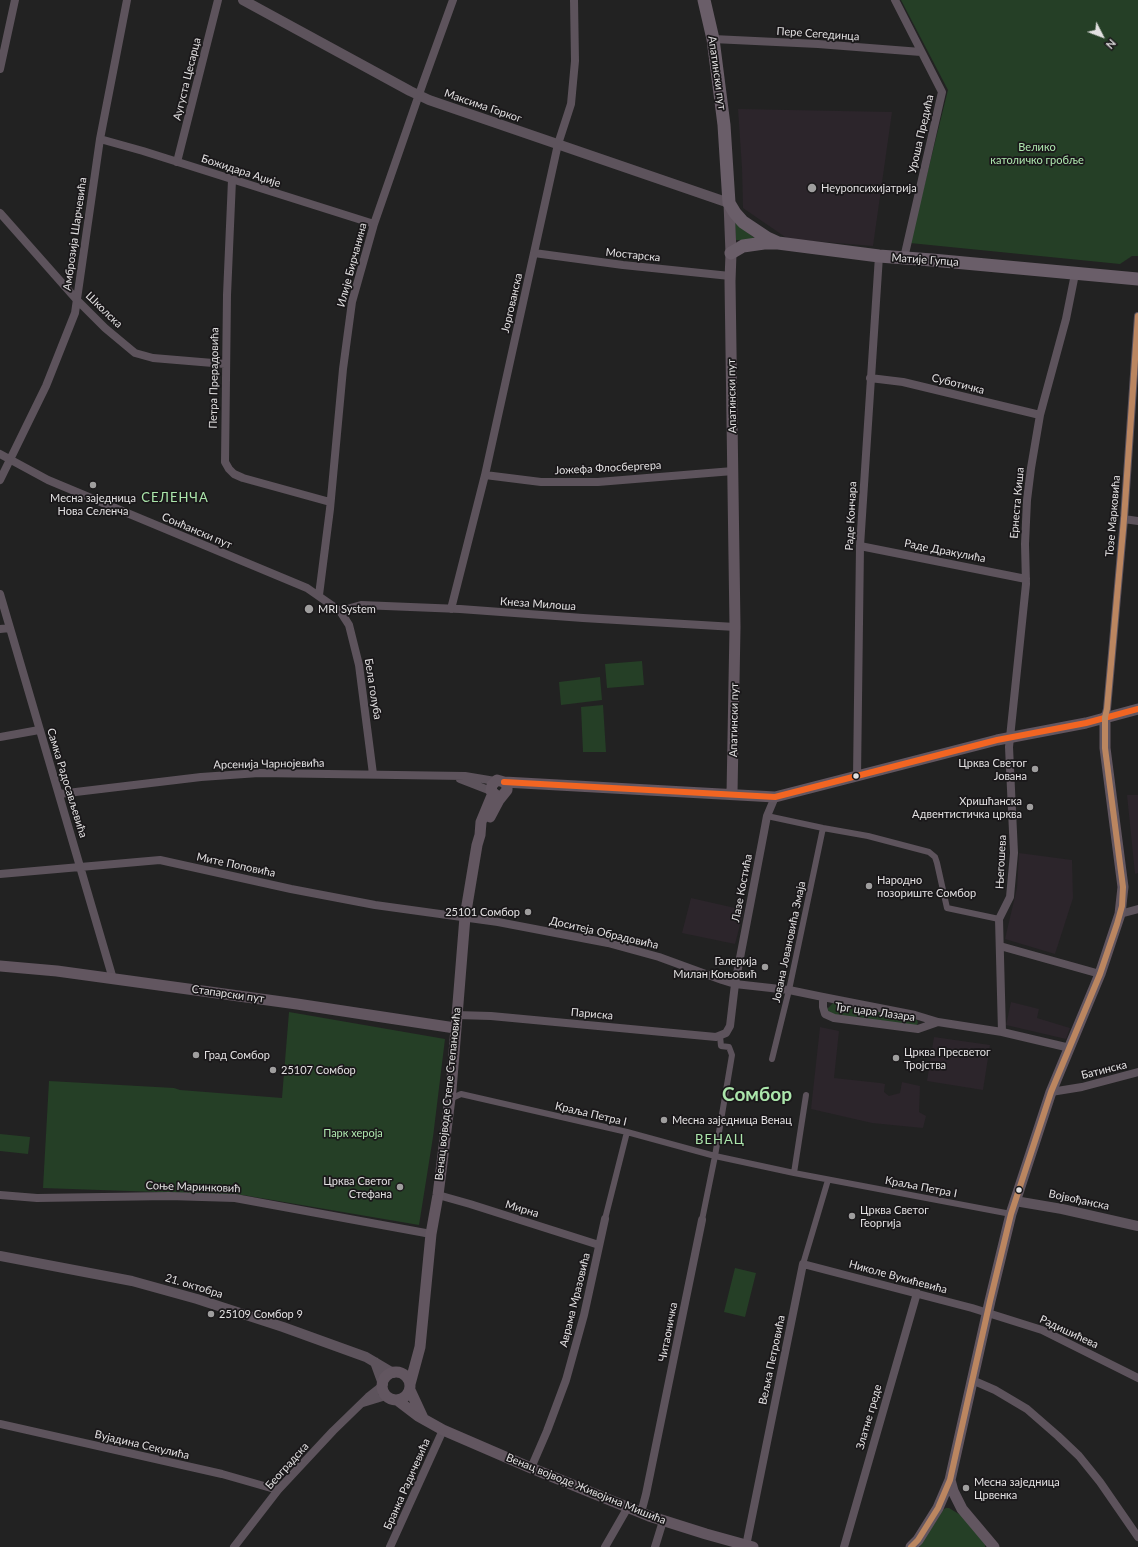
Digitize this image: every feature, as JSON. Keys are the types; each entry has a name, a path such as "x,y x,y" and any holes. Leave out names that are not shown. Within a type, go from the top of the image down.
{"main road":[{"name":"Апатински пут","path":"704,0 713,39 724,125 731,253 730,276 735,627 732,794"},
{"name":"Матије Гупца","path":"729,203 743,222 767,238 778,243 879,256 1138,279"},
{"path":"731,253 743,246 778,243"},
{"path":"499,789 540,788 549,784 775,797 1010,738 1086,723 1105,717 1138,710"},
{"path":"916,1545 938,1508 950,1480 987,1312 1011,1214 1051,1092 1100,974 1120,914 1123,887 1105,748 1105,717"},
{"name":"Венац војводе Степе Степановића","path":"410,1387 420,1347 431,1234 438,1195 450,1099 465,917 481,828 486,824 499,789"},
{"name":"Стапарски пут","path":"0,966 113,978 455,1028"},
{"path":"410,1387 404,1398 387,1392 386,1377 416,1361"},
{"path":"394,1373 405,1376 423,1418"},
{"name":"Венац војводе Живојина Мишића","path":"387,1392 423,1418 443,1430 531,1468 663,1521 749,1546"},
{"path":"950,1480 953,1491 962,1509 992,1546"},
{"path":"938,1508 942,1504 950,1503 962,1509"}],"street":[{"path":"0,69 15,0"},
{"name":"Амброзија Шарчевића","path":"9,460 46,386 75,313 100,139 127,0"},
{"name":"Аугуста Цесарца","path":"177,162 218,0"},
{"name":"Максима Горког","path":"244,0 429,100 729,203"},
{"name":"Илије Бирчанина","path":"319,595 343,369 352,302 374,224 418,95 453,0"},
{"name":"Јоргованска","path":"451,609 485,475 558,144 570,104 574,79 574,0"},
{"name":"Уроша Предића","path":"895,0 940,86 942,94 904,258"},
{"name":"Пере Сегединца","path":"713,39 818,44 921,52"},
{"name":"Божидара Аџије","path":"100,139 374,224"},
{"name":"Петра Прерадовића","path":"232,180 230,201 225,364 225,462 234,474 244,478 330,502"},
{"name":"Школска","path":"0,213 77,300 106,328 135,352 143,356 225,364"},
{"name":"Мостарска","path":"534,253 623,265 730,276"},
{"name":"Раде Кончара","path":"857,777 860,546 879,256"},
{"name":"Ернеста Киша","path":"1010,738 1026,579 1025,544 1027,500 1031,468 1040,415 1066,319 1075,274"},
{"name":"Тозе Марковића","path":"1105,717 1107,709 1136,391 1138,316"},
{"name":"Суботичка","path":"870,378 903,382 1040,415"},
{"name":"Сонћански пут","path":"0,454 48,480 300,585 319,595 340,611"},
{"path":"0,480 9,460"},
{"name":"Јожефа Флосбергера","path":"485,475 541,482 569,482 606,481 733,471"},
{"path":"1124,519 1138,521"},
{"name":"Раде Дракулића","path":"860,546 1026,579"},
{"name":"Самка Радосављевића","path":"0,594 113,978"},
{"name":"Кнеза Милоша","path":"340,611 361,605 451,609 735,627"},
{"name":"Бела голуба","path":"340,611 349,625 359,665 373,774"},
{"path":"0,630 10,628"},
{"path":"0,737 39,730"},
{"name":"Његошева","path":"1002,1032 999,919 1010,897 1014,853 1010,738"},
{"name":"Арсенија Чарнојевића","path":"59,794 193,778 259,773 373,774 476,778 499,789"},
{"name":"Лазе Костића","path":"723,1035 730,1026 735,984 767,816 775,797"},
{"path":"767,816 868,836 929,852 937,863 947,908 999,919"},
{"name":"Јована Јовановића Змаја","path":"772,1059 789,990 823,828"},
{"name":"Мите Поповића","path":"0,874 160,860 375,905 465,917"},
{"path":"1120,914 1138,909"},
{"name":"Доситеја Обрадовића","path":"465,917 537,928 608,943 659,957 735,984 789,990 823,996"},
{"path":"1000,946 1100,974"},
{"name":"Трг цара Лазара","path":"938,1022 918,1029 834,1018 824,1014 823,996 916,1015 938,1022 1002,1032 1070,1048"},
{"name":"Париска","path":"456,1015 491,1016 723,1035"},
{"path":"715,1156 732,1055 729,1047 721,1046 723,1035"},
{"name":"Батинска","path":"1051,1092 1082,1087 1138,1072"},
{"path":"450,1099 461,1094 451,1081"},
{"name":"Краља Петра I","path":"461,1094 627,1132 715,1156 828,1180 1011,1214"},
{"path":"794,1173 806,1095"},
{"name":"Аврама Мразовића","path":"531,1468 566,1380 584,1315 605,1219 627,1132"},
{"name":"Читаоничка","path":"641,1513 715,1156"},
{"name":"Вељка Петровића","path":"749,1546 803,1264 828,1180"},
{"name":"Соње Маринковић","path":"0,1195 37,1198 169,1196 235,1198 431,1234"},
{"name":"Мирна","path":"438,1195 599,1245"},
{"name":"Војвођанска","path":"1015,1201 1062,1209 1138,1226"},
{"name":"21. октобра","path":"0,1256 104,1275 154,1286 283,1327 366,1357 394,1373"},
{"name":"Николе Вукићевића","path":"803,1264 987,1312"},
{"name":"Златне греде","path":"844,1547 917,1293"},
{"name":"Радишићева","path":"987,1312 1042,1330 1138,1378"},
{"path":"375,1362 387,1392"},
{"path":"972,1380 995,1390 1027,1409 1058,1436 1079,1456 1100,1482 1138,1537"},
{"name":"Београдска","path":"234,1547 278,1490 333,1431 361,1404 387,1392"},
{"name":"Вујадина Секулића","path":"0,1424 222,1474 278,1490"},
{"name":"Бранка Радичевића","path":"390,1547 443,1430"},
{"path":"605,1547 628,1508"},
{"path":"655,1547 663,1521"}],"shaded area":[{"name":"Неуропсихијатрија","path":"738,109 892,112 873,246 788,239 743,208"},
{"path":"1127,795 1138,795 1138,873 1135,874"},
{"path":"1019,853 1072,860 1073,898 1055,954 1005,939 1017,888"},
{"path":"691,898 744,910 735,944 682,933"},
{"path":"1011,1002 1039,1009 1037,1018 1070,1028 1066,1039 1006,1025"},
{"path":"820,1027 839,1031 834,1078 885,1084 884,1092 889,1096 900,1093 902,1082 920,1086 919,1112 926,1116 923,1128 872,1123 811,1109"},
{"path":"934,1037 990,1045 983,1090 927,1081"}],"green space":[{"name":"Велико католичко гробље","path":"901,0 1138,0 1138,256 1132,256 1120,264 910,243 948,90"},
{"path":"735,222 758,241 736,240"},
{"path":"642,661 644,685 607,688 605,664"},
{"path":"600,677 602,700 561,705 559,682"},
{"path":"603,705 606,752 583,752 581,707"},
{"path":"834,1002 917,1020 918,1023 916,1026 830,1015 827,1009"},
{"name":"Парк хероја","path":"289,1012 445,1039 433,1137 419,1225 243,1195 43,1188 49,1081 174,1088 180,1090 282,1098"},
{"path":"0,1134 30,1137 28,1154 0,1151"},
{"path":"735,1268 756,1273 745,1317 724,1312"},
{"path":"946,1508 949,1508 967,1519 985,1544 985,1547 920,1547"}],"transit line":[{"path":"911,1547 918,1540 938,1508 950,1480 1011,1214 1051,1092 1100,974 1122,906 1123,887 1105,748 1105,717 1107,709 1124,519 1138,316"},
{"path":"504,782 775,797 997,740 1086,723 1138,709"}],"place":[{"name":"Неуропсихијатрија","path":"812,188"},
{"name":"Месна заједница Нова Селенча","path":"93,485"},
{"name":"MRI System","path":"309,609"},
{"name":"Црква Светог Јована","path":"1035,769"},
{"name":"Хришћанска Адвентистичка црква","path":"1030,807"},
{"name":"Народно позориште Сомбор","path":"869,886"},
{"name":"25101 Сомбор","path":"528,912"},
{"name":"Галерија Милан Коњовић","path":"765,967"},
{"name":"Град Сомбор","path":"196,1055"},
{"name":"Црква Пресветог Тројства","path":"896,1058"},
{"name":"25107 Сомбор","path":"273,1070"},
{"name":"Месна заједница Венац","path":"664,1120"},
{"name":"Црква Светог Стефана","path":"400,1187"},
{"name":"Црква Светог Георгија","path":"852,1216"},
{"name":"25109 Сомбор 9","path":"211,1314"},
{"name":"Месна заједница Црвенка","path":"966,1488"}],"district":[{"name":"СЕЛЕНЧА","path":"175,498"},
{"name":"Сомбор","path":"757,1095"},
{"name":"ВЕНАЦ","path":"720,1140"}]}
